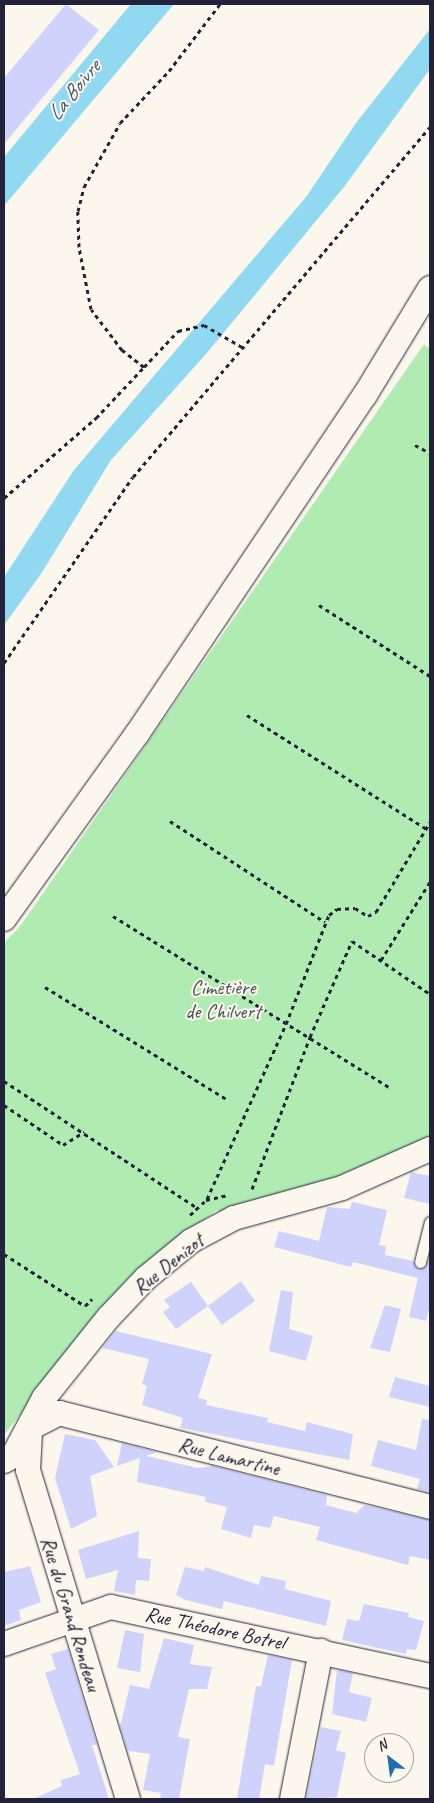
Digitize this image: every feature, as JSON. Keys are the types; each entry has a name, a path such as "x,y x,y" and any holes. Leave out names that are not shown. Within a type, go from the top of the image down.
{"street":[{"path":"4,919 137,734 365,395 430,288"},
{"name":"Rue Denizot","path":"4,1461 13,1456 67,1366 108,1317 146,1278 191,1241 222,1225 342,1188 430,1149"},
{"name":"Rue Lamartine","path":"30,1428 59,1413 430,1507"},
{"name":"Rue du Grand Rondeau","path":"30,1428 28,1470 128,1799"},
{"name":"Rue Théodore Botrel","path":"4,1644 74,1622 106,1608 119,1607 430,1676"},
{"path":"292,1799 321,1651"}],"lane":[{"path":"420,1262 430,1222"}],"path":[{"path":"144,366 102,328 92,309 79,247 78,211 84,187 120,123 169,71 220,4"},
{"path":"4,663 133,477 430,127"},
{"path":"4,498 96,418 178,331 204,325 242,347"},
{"path":"415,444 430,453"},
{"path":"319,605 430,676"},
{"path":"247,715 430,831"},
{"path":"170,821 325,922"},
{"path":"206,1200 286,1024 325,922 337,909 354,908 368,916 376,912 430,822"},
{"path":"381,960 430,882"},
{"path":"113,916 390,1088"},
{"path":"252,1189 310,1037 352,941 430,994"},
{"path":"45,987 228,1100"},
{"path":"4,1081 198,1208 212,1214 222,1225"},
{"path":"4,1105 63,1144 84,1132"}],"green space":[{"name":"Cimetière de Chilvert","path":"424,344 430,349 430,1142 396,1158 224,1216 217,1210 129,1277 4,1435 4,943 21,925"}],"water":[{"name":"La Boivre","path":"131,4 174,4 4,206 4,157"},
{"path":"430,29 430,69 344,187 206,354 111,460 41,574 4,625 4,577 74,470 306,197 356,123"}],"building":[{"path":"66,4 99,30 4,144 4,78"},
{"path":"411,1172 430,1176 430,1204 404,1198"},
{"path":"352,1202 387,1210 379,1245 386,1246 385,1255 413,1261 419,1269 426,1267 430,1255 430,1305 426,1321 409,1317 418,1278 353,1262 351,1267 274,1247 279,1231 319,1241 327,1207 350,1209"},
{"path":"241,1281 255,1301 222,1325 208,1306"},
{"path":"191,1282 208,1306 176,1329 163,1312 170,1307 164,1300"},
{"path":"281,1290 293,1292 289,1329 313,1336 306,1361 269,1351"},
{"path":"385,1305 401,1309 390,1352 370,1348"},
{"path":"116,1331 212,1354 198,1398 207,1400 206,1405 268,1418 267,1422 305,1431 307,1422 353,1434 349,1460 180,1428 183,1418 142,1405 147,1386 142,1384 149,1359 102,1348"},
{"path":"395,1377 430,1386 430,1407 389,1397"},
{"path":"422,1419 430,1420 430,1493 417,1489 420,1479 371,1466 378,1440 416,1450"},
{"path":"65,1434 95,1440 114,1467 90,1476 97,1516 71,1529 55,1478"},
{"path":"122,1443 157,1452 146,1456 198,1468 213,1466 327,1495 326,1505 356,1513 365,1505 430,1520 430,1560 410,1556 408,1565 316,1540 320,1527 274,1516 270,1528 254,1525 251,1538 221,1529 227,1507 205,1502 206,1497 137,1482 140,1458 117,1466"},
{"path":"139,1531 138,1558 151,1559 149,1581 136,1580 135,1595 114,1591 118,1570 86,1579 78,1550"},
{"path":"30,1566 41,1602 19,1610 21,1620 4,1626 4,1572"},
{"path":"185,1567 204,1571 205,1567 259,1585 261,1576 286,1581 285,1589 331,1601 326,1626 224,1601 222,1609 186,1600 176,1595"},
{"path":"364,1604 409,1613 408,1617 424,1621 416,1650 407,1649 406,1654 342,1640 347,1619 359,1621"},
{"path":"125,1630 144,1634 140,1672 117,1668"},
{"path":"164,1638 194,1645 190,1664 212,1667 207,1689 189,1689 178,1737 190,1739 179,1799 160,1799 161,1793 143,1790 150,1754 128,1751 120,1727 130,1685 149,1689"},
{"path":"68,1649 97,1745 92,1745 109,1799 33,1799 62,1786 61,1780 80,1774 45,1673 56,1669 51,1654"},
{"path":"268,1655 292,1660 274,1766 265,1764 259,1799 237,1799 256,1686 261,1686"},
{"path":"337,1670 353,1673 349,1692 372,1698 366,1722 332,1714"},
{"path":"321,1727 341,1731 336,1750 346,1753 337,1797 306,1799"}]}
